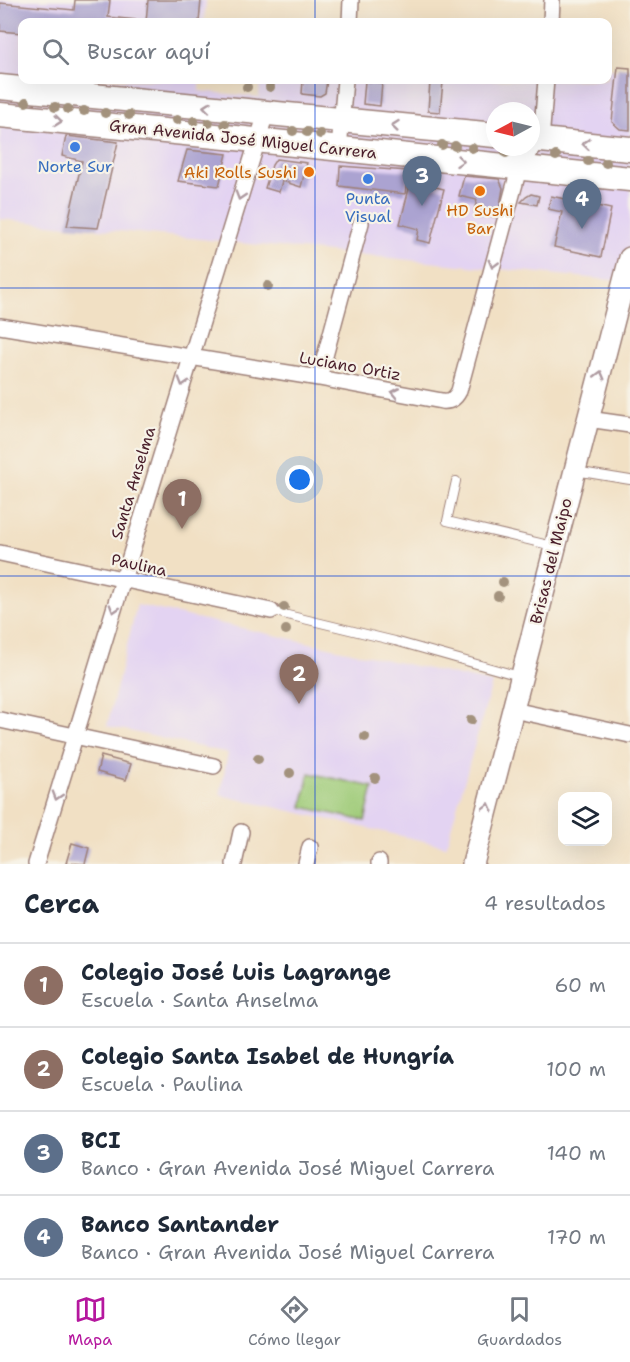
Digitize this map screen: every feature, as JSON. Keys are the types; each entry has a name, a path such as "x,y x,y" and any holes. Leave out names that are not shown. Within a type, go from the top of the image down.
{"main road":[{"name":"Gran Avenida José Miguel Carrera","path":"0,87 486,134"},
{"name":"Gran Avenida José Miguel Carrera","path":"0,115 630,179"},
{"path":"540,139 630,149"}],"street":[{"path":"350,18 351,0"},
{"path":"550,18 552,0"},
{"path":"339,149 345,84"},
{"path":"540,115 545,84"},
{"name":"Santa Anselma","path":"36,864 266,113"},
{"name":"Luciano Ortiz","path":"0,326 319,378 447,402 457,396 459,391 511,195 527,156"},
{"path":"319,378 362,223"},
{"name":"Brisas del Maipo","path":"473,864 630,258"},
{"path":"588,419 630,425"},
{"name":"Paulina","path":"0,553 271,611"},
{"path":"513,710 630,735"},
{"path":"0,720 214,766"},
{"path":"234,864 241,832"},
{"path":"306,864 310,847"}],"lane":[{"path":"575,471 630,480"},
{"path":"456,481 447,521 555,547"},
{"path":"271,611 395,641 522,677"}],"shaded area":[{"path":"0,0 206,0 204,18 18,18 18,84 199,84 199,91 259,97 260,84 612,84 612,70 630,72 630,282 0,219"},
{"path":"137,605 492,683 446,846 220,795 228,753 107,726"}],"green space":[{"path":"309,773 373,787 365,821 302,807"}],"building":[{"path":"75,0 110,0 108,17 117,18 18,18 18,33 0,31 0,3 74,10"},
{"path":"148,0 201,0 199,18 146,18"},
{"path":"618,67 630,68 630,130 620,129 612,122"},
{"path":"303,84 326,84 325,93 320,96 302,94"},
{"path":"365,84 382,84 380,106 363,104"},
{"path":"430,84 443,84 440,112 428,111"},
{"path":"66,136 118,142 98,228 67,226 82,161 62,156"},
{"path":"187,150 227,154 219,186 178,181"},
{"path":"276,159 307,163 301,187 282,181 279,192 265,188"},
{"path":"340,166 408,171 405,194 339,186"},
{"path":"464,176 499,179 503,188 498,218 474,211 477,200 459,196"},
{"path":"411,181 444,189 430,243 417,240 419,229 400,224"},
{"path":"531,194 539,196 537,205 521,202 526,197"},
{"path":"551,196 611,209 601,257 554,247 562,212 548,209"},
{"path":"101,756 131,764 126,780 97,772"},
{"path":"72,843 89,848 85,864 66,863"}],"place":[{"name":"Norte Sur","path":"75,147"},
{"name":"Aki Rolls Sushi","path":"309,172"},
{"name":"Punta Visual","path":"368,179"},
{"name":"HD Sushi Bar","path":"480,191"},
{"name":"BCI","path":"422,206"},
{"name":"Banco Santander","path":"582,229"},
{"name":"Colegio José Luis Lagrange","path":"182,529"},
{"name":"Colegio Santa Isabel de Hungría","path":"299,704"}]}
